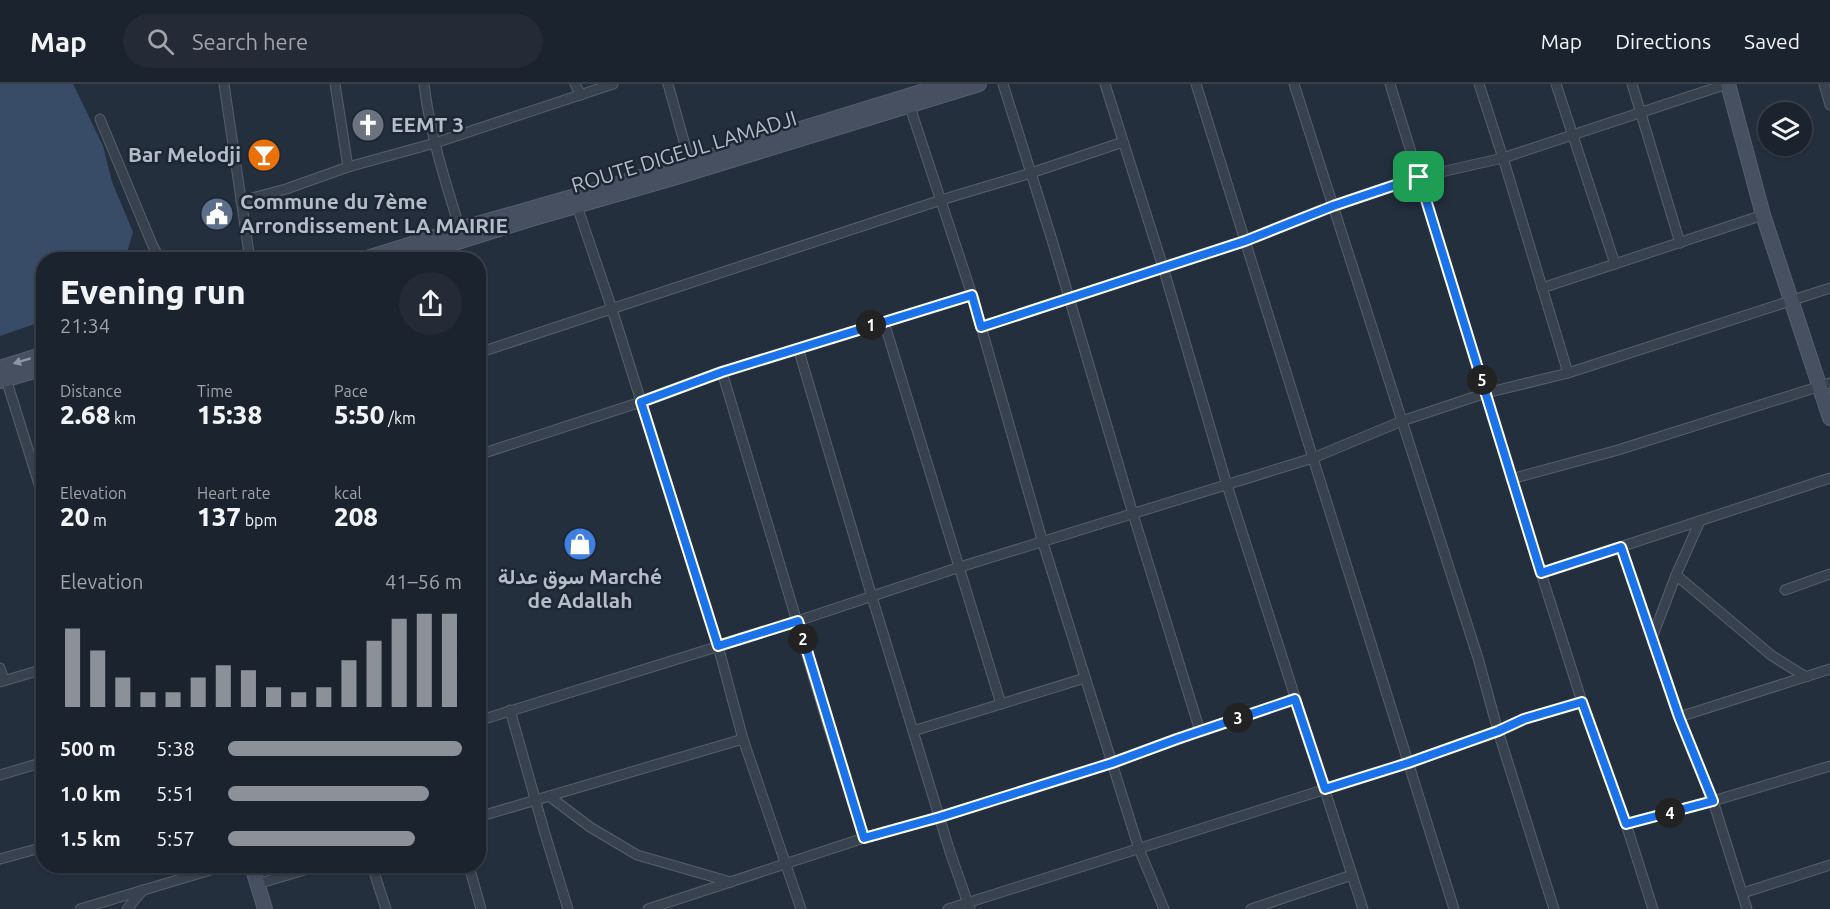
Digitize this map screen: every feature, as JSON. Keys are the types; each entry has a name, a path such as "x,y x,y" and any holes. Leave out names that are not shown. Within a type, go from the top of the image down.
{"main road":[{"path":"387,252 908,101 947,84"},
{"name":"ROUTE DIGEUL LAMADJI","path":"426,252 908,101 979,84"},
{"path":"1727,84 1763,215 1791,302 1825,385 1830,418"},
{"path":"2,376 36,358"},
{"path":"2,376 36,370"},
{"path":"254,873 265,909"}],"street":[{"path":"224,84 249,252"},
{"path":"334,84 348,167"},
{"path":"424,84 435,143 460,229"},
{"path":"575,84 580,95"},
{"path":"241,201 286,189 348,167 435,143 613,84"},
{"path":"668,84 690,163"},
{"path":"1003,84 1200,731"},
{"path":"1105,84 1163,267 1227,485 1363,909"},
{"path":"1196,84 1454,909"},
{"path":"1294,84 1478,658 1498,731 1554,909"},
{"path":"1390,84 1582,702 1626,824 1653,909"},
{"path":"1479,84 1568,373"},
{"path":"1557,84 1615,264"},
{"path":"1632,84 1680,243"},
{"path":"981,327 1245,241 1333,206 1419,177 1503,158 1727,84"},
{"path":"1824,84 1830,105"},
{"path":"908,101 972,295 1043,543 1139,849 1164,909"},
{"path":"100,119 156,252"},
{"path":"486,350 1123,142"},
{"path":"578,206 718,646 743,739 801,909"},
{"path":"1542,288 1763,215"},
{"path":"486,718 798,621 960,567 1313,458 1402,421 1486,393 1568,373 1830,288"},
{"path":"486,452 641,402 722,372 972,295"},
{"path":"884,322 1002,704"},
{"path":"798,348 913,731 969,906"},
{"path":"722,372 864,838"},
{"path":"2,376 36,476"},
{"path":"1511,479 1618,450 1825,385"},
{"path":"1541,573 1830,477"},
{"path":"1652,638 1700,521"},
{"path":"1621,547 1679,717 1713,801 1747,909"},
{"path":"1785,590 1830,574"},
{"path":"1676,575 1771,655 1806,677"},
{"path":"0,668 2,681 36,671"},
{"path":"1679,717 1830,669"},
{"path":"913,731 1085,678"},
{"path":"648,909 864,838 940,817 1112,763 1295,699"},
{"path":"948,909 969,906 1408,763 1498,731 1524,719 1582,702"},
{"path":"510,710 568,909"},
{"path":"486,815 743,739"},
{"path":"0,775 36,764"},
{"path":"1626,824 1830,766"},
{"path":"549,795 590,827 637,855 731,882"},
{"path":"0,859 36,849"},
{"path":"1743,893 1830,865"},
{"path":"81,909 200,873"},
{"path":"257,884 294,873"},
{"path":"374,873 386,909"},
{"path":"471,873 482,909"},
{"path":"1251,909 1352,875"},
{"path":"127,909 143,890"}],"water":[{"path":"0,84 73,84 103,146 112,182 133,232 127,252 36,252 36,323 0,336"}],"place":[{"name":"EEMT 3","path":"368,125"},
{"name":"Bar Melodji","path":"264,155"},
{"name":"Commune du 7ème Arrondissement LA MAIRIE","path":"217,214"},
{"name":"سوق عدلة Marché de Adallah","path":"580,544"}],"route":[{"path":"1419,177 1541,573 1621,547 1685,734 1713,801 1626,824 1582,702 1524,719 1498,731 1408,763 1325,789 1295,699 1112,763 940,817 864,838 798,621 718,646 641,402 722,372 972,295 981,327 1245,241 1333,206 1419,177"}]}
